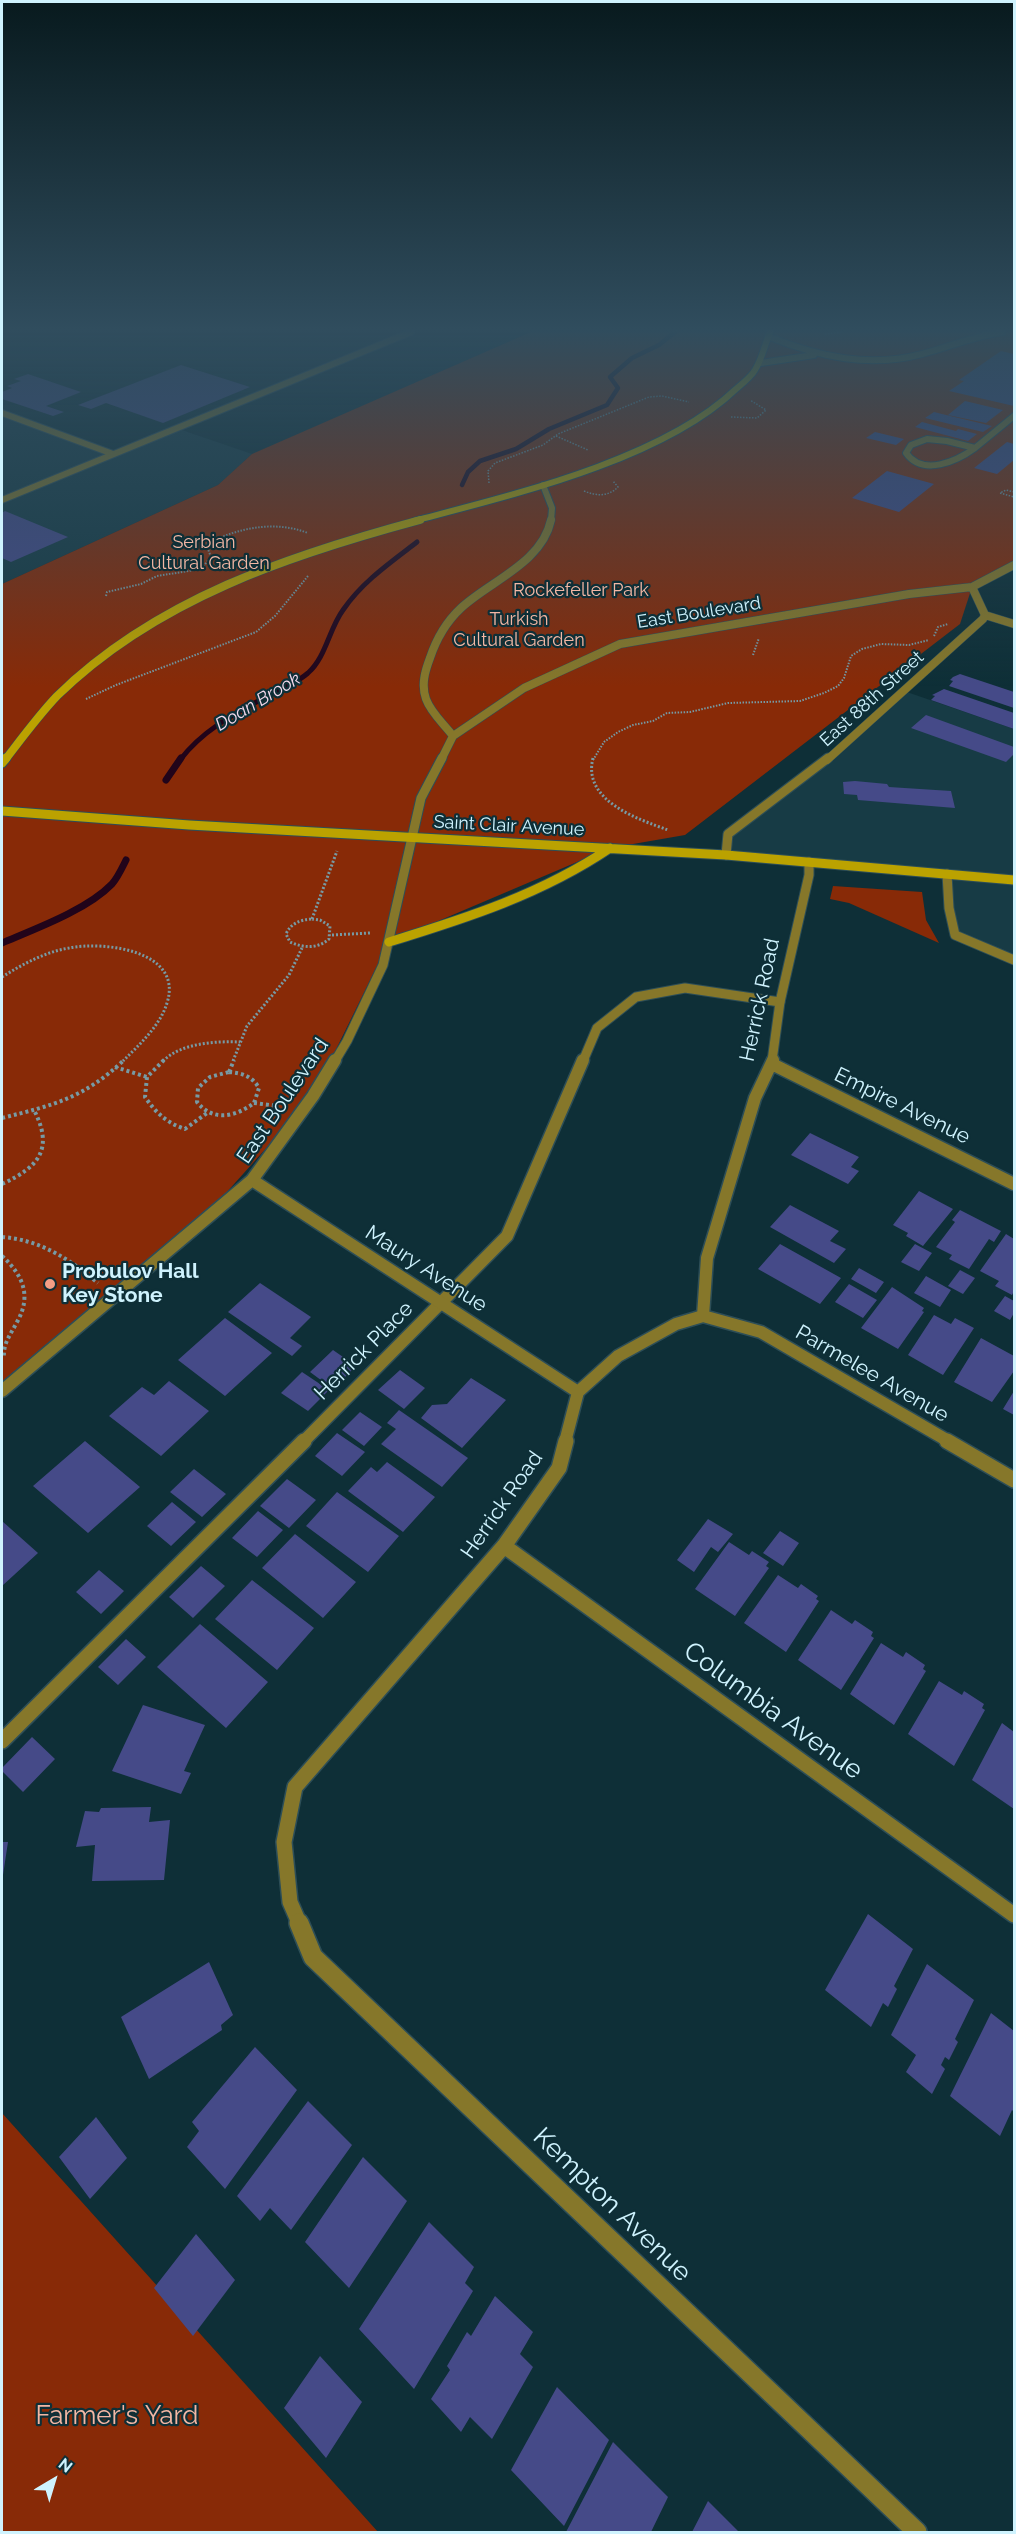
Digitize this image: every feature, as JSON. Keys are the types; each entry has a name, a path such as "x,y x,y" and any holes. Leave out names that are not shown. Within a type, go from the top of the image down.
{"main road":[{"path":"2,763 55,698 115,649 175,609 290,560 373,533 543,485 609,462 635,450"},
{"name":"Saint Clair Avenue","path":"2,811 189,825 726,855 1014,880"},
{"path":"389,942 464,919 517,898 584,867 610,848"}],"street":[{"path":"103,450 113,454"},
{"path":"2,500 122,450"},
{"path":"907,450 906,453 909,458 918,463 946,466 972,450"},
{"path":"453,736 429,706 425,693 424,680 434,646 447,624 461,608 528,556 542,541 552,518 551,506 543,485"},
{"path":"1014,564 972,587 985,615 1014,624"},
{"name":"East Boulevard","path":"2,1391 252,1180 313,1096 347,1041 373,990 389,942 416,814 426,784 453,736 525,688 620,644 909,594 972,587"},
{"name":"East 88th Street","path":"726,855 728,834 824,762 985,615"},
{"name":"Herrick Road","path":"703,1316 707,1258 755,1098 772,1064 780,1002 807,883 809,862"},
{"path":"947,874 949,914 955,935 1014,960"},
{"name":"Herrick Place","path":"2,1741 219,1527 507,1236 585,1051 597,1028 636,997 685,988 780,1002"},
{"name":"Empire Avenue","path":"772,1064 1014,1184"},
{"name":"Maury Avenue","path":"252,1180 578,1392"},
{"path":"578,1392 618,1356 676,1324 703,1316"},
{"name":"Parmelee Avenue","path":"703,1316 761,1332 1014,1480"},
{"name":"Herrick Road","path":"290,1902 284,1842 296,1787 504,1546 559,1468 578,1392"},
{"name":"Columbia Avenue","path":"504,1546 1014,1915"},
{"name":"Kempton Avenue","path":"290,1902 313,1957 917,2532"}],"path":[{"path":"491,489 487,477 495,463 529,450"},
{"path":"588,450 596,454"},
{"path":"579,489 594,494 611,493 618,487 609,480"},
{"path":"1014,492 1001,492 1003,495 1012,497 1014,501"},
{"path":"106,596 107,592 141,584 157,576 201,569 211,557 206,543 227,535 258,526 300,528 308,533"},
{"path":"81,702 95,693 256,632 275,616 306,577 315,572"},
{"path":"668,830 620,810 598,790 591,770 592,760 597,749 609,738 632,725 653,722 669,712 691,713 709,706 728,703 776,705 809,699 839,685 845,675 849,659 857,651 875,643 909,645 923,643 933,637 938,627 953,624"},
{"path":"753,655 762,630"},
{"path":"312,919 338,850"},
{"path":"312,919 326,922 330,926 332,935 329,940 317,946 302,948 290,942 286,934 288,929 297,922 312,919"},
{"path":"332,935 374,932"},
{"path":"2,977 45,955 73,946 118,945 148,956 160,968 169,989 168,1003 160,1019 115,1067 84,1092 63,1101 2,1118"},
{"path":"229,1072 240,1042 255,1014 289,975 302,948"},
{"path":"207,1113 185,1129 158,1116 145,1097 147,1077 167,1057 191,1047 222,1041 240,1042"},
{"path":"115,1067 147,1077"},
{"path":"229,1072 240,1072 255,1081 259,1088 254,1103 237,1114 226,1116 207,1113 197,1102 198,1088 210,1077 229,1072"},
{"path":"254,1103 278,1106"},
{"path":"2,1184 22,1174 35,1163 43,1150 45,1137 42,1122 34,1110"},
{"path":"2,1238 20,1239 44,1246 66,1258 98,1283"},
{"path":"2,1256 20,1273 26,1296 19,1320 3,1345 4,1357"}],"shaded area":[{"path":"2,450 103,450 113,454 122,450 241,450 252,454 218,485 2,584"},
{"path":"904,691 1014,729 1014,960 955,935 947,874 726,855 728,834 824,762"}],"green space":[{"name":"Rockefeller Park","path":"261,450 1014,450 1014,564 972,587 960,624 685,835 610,848 389,942 313,1096 191,1232 2,1394 2,584 218,485 252,454"},
{"path":"833,886 922,892 926,920 939,943 849,903 830,899"},
{"name":"Farmer's Yard","path":"2,2113 378,2532 2,2532"}],"building":[{"path":"997,450 1014,450 1014,460 997,474 974,468"},
{"path":"887,471 934,484 899,512 852,498"},
{"path":"5,511 68,537 11,562 2,558 2,513"},
{"path":"960,674 1014,692 1014,708 949,686 953,681 950,680"},
{"path":"944,689 1014,713 1014,729 931,700 935,696 932,695"},
{"path":"926,715 1014,747 1014,754 1006,762 911,728"},
{"path":"843,782 887,784 889,787 951,791 955,808 858,800 857,795 844,794"},
{"path":"810,1133 859,1157 851,1167 859,1171 848,1184 791,1155"},
{"path":"919,1191 953,1209 923,1246 906,1236 908,1233 893,1225"},
{"path":"790,1205 839,1231 830,1241 846,1249 834,1263 770,1227"},
{"path":"960,1210 1001,1231 994,1242 989,1239 969,1269 949,1259 952,1255 936,1247 955,1222 952,1220"},
{"path":"1006,1234 1014,1239 1014,1291 1012,1295 995,1286 999,1281 980,1271"},
{"path":"780,1244 841,1278 820,1304 758,1269"},
{"path":"915,1244 932,1253 919,1271 901,1262"},
{"path":"859,1268 884,1282 876,1293 851,1279"},
{"path":"960,1270 975,1278 963,1294 948,1286"},
{"path":"926,1276 951,1290 940,1307 914,1293"},
{"path":"260,1283 311,1317 290,1338 302,1346 292,1356 228,1312"},
{"path":"849,1284 877,1300 863,1318 835,1302"},
{"path":"892,1287 924,1308 922,1311 924,1312 898,1349 861,1328"},
{"path":"1005,1296 1014,1301 1014,1313 1010,1320 994,1311"},
{"path":"934,1315 951,1324 955,1318 974,1328 943,1375 908,1355"},
{"path":"225,1318 272,1353 225,1396 178,1360"},
{"path":"981,1338 1014,1356 1014,1371 992,1402 954,1382"},
{"path":"333,1350 356,1366 333,1389 310,1372"},
{"path":"400,1370 425,1388 404,1409 378,1390"},
{"path":"302,1372 329,1390 308,1411 281,1393"},
{"path":"471,1378 506,1400 462,1448 421,1418 432,1405 447,1404"},
{"path":"169,1381 209,1411 161,1456 109,1416 142,1387 154,1395"},
{"path":"1014,1391 1014,1415 1003,1409"},
{"path":"399,1410 468,1458 442,1487 381,1444 396,1429 387,1423"},
{"path":"360,1412 382,1427 364,1446 342,1430"},
{"path":"337,1433 365,1452 342,1476 315,1456"},
{"path":"85,1441 140,1487 88,1533 33,1486"},
{"path":"387,1462 435,1497 403,1532 348,1491 371,1467 377,1472"},
{"path":"194,1469 226,1494 202,1517 170,1492"},
{"path":"287,1479 316,1500 289,1528 260,1506"},
{"path":"337,1492 399,1536 368,1572 306,1526"},
{"path":"172,1502 196,1522 171,1546 147,1526"},
{"path":"258,1511 283,1530 257,1557 232,1538"},
{"path":"708,1519 733,1534 718,1552 711,1547 694,1572 677,1560"},
{"path":"2,1521 38,1553 2,1586"},
{"path":"780,1531 799,1543 783,1566 763,1553"},
{"path":"295,1534 356,1582 323,1618 262,1568"},
{"path":"729,1542 749,1555 752,1551 769,1562 766,1566 769,1568 735,1616 695,1589"},
{"path":"201,1566 225,1586 193,1618 169,1597"},
{"path":"99,1570 124,1591 101,1614 76,1592"},
{"path":"778,1575 798,1588 801,1584 818,1596 816,1599 819,1601 786,1652 744,1623"},
{"path":"252,1580 314,1628 277,1670 215,1619"},
{"path":"831,1610 852,1624 855,1620 873,1632 871,1636 874,1638 841,1690 798,1660"},
{"path":"200,1624 268,1682 226,1728 157,1667"},
{"path":"126,1639 146,1657 118,1685 98,1667"},
{"path":"881,1643 903,1657 906,1652 925,1665 923,1669 926,1671 894,1725 850,1694"},
{"path":"939,1681 962,1695 964,1691 984,1704 982,1708 985,1710 954,1766 908,1734"},
{"path":"143,1705 205,1725 184,1771 191,1773 181,1794 112,1771"},
{"path":"1002,1723 1014,1732 1014,1809 972,1780"},
{"path":"32,1737 55,1759 23,1792 2,1771 2,1768"},
{"path":"151,1807 149,1822 170,1820 164,1880 92,1881 95,1845 76,1847 85,1811 99,1812 101,1808"},
{"path":"2,1842 8,1842 3,1875 2,1875"},
{"path":"868,1914 913,1949 894,1986 897,1989 888,2007 883,2003 871,2027 825,1990"},
{"path":"209,1962 233,2015 221,2025 222,2030 149,2079 121,2017"},
{"path":"927,1964 974,2000 955,2039 958,2042 949,2060 945,2057 941,2065 945,2069 932,2094 906,2072 916,2055 891,2035"},
{"path":"991,2013 1014,2031 1014,2112 1012,2110 1000,2136 950,2096"},
{"path":"255,2047 297,2090 225,2189 187,2147 199,2131 192,2122"},
{"path":"308,2101 352,2145 291,2230 270,2208 260,2221 237,2196"},
{"path":"96,2117 127,2158 90,2199 59,2157"},
{"path":"363,2157 407,2201 349,2288 305,2242"},
{"path":"429,2222 474,2267 465,2283 473,2291 414,2389 359,2329"},
{"path":"196,2234 235,2280 193,2336 154,2288"},
{"path":"495,2296 533,2332 520,2354 533,2367 492,2439 470,2417 461,2432 431,2399 450,2370 447,2366 467,2332 471,2336"},
{"path":"320,2356 362,2402 326,2458 284,2408"},
{"path":"557,2387 609,2440 564,2526 511,2470"},
{"path":"613,2442 668,2497 651,2532 566,2532"},
{"path":"708,2501 739,2532 692,2532"}],"waterway":[{"name":"Doan Brook","path":"462,485 468,472 480,461 512,450"},
{"name":"Doan Brook","path":"180,760 198,741 229,717 292,684 308,673 319,659 338,618 359,590 417,542"},
{"name":"Doan Brook","path":"166,780 181,758"},
{"name":"Doan Brook","path":"2,943 60,918 89,902 112,884 126,860"}],"place":[{"name":"Probulov Hall Key Stone","path":"50,1284"}],"park label":[{"name":"Serbian Cultural Garden","path":"204,553"},
{"name":"Turkish Cultural Garden","path":"519,630"}]}
